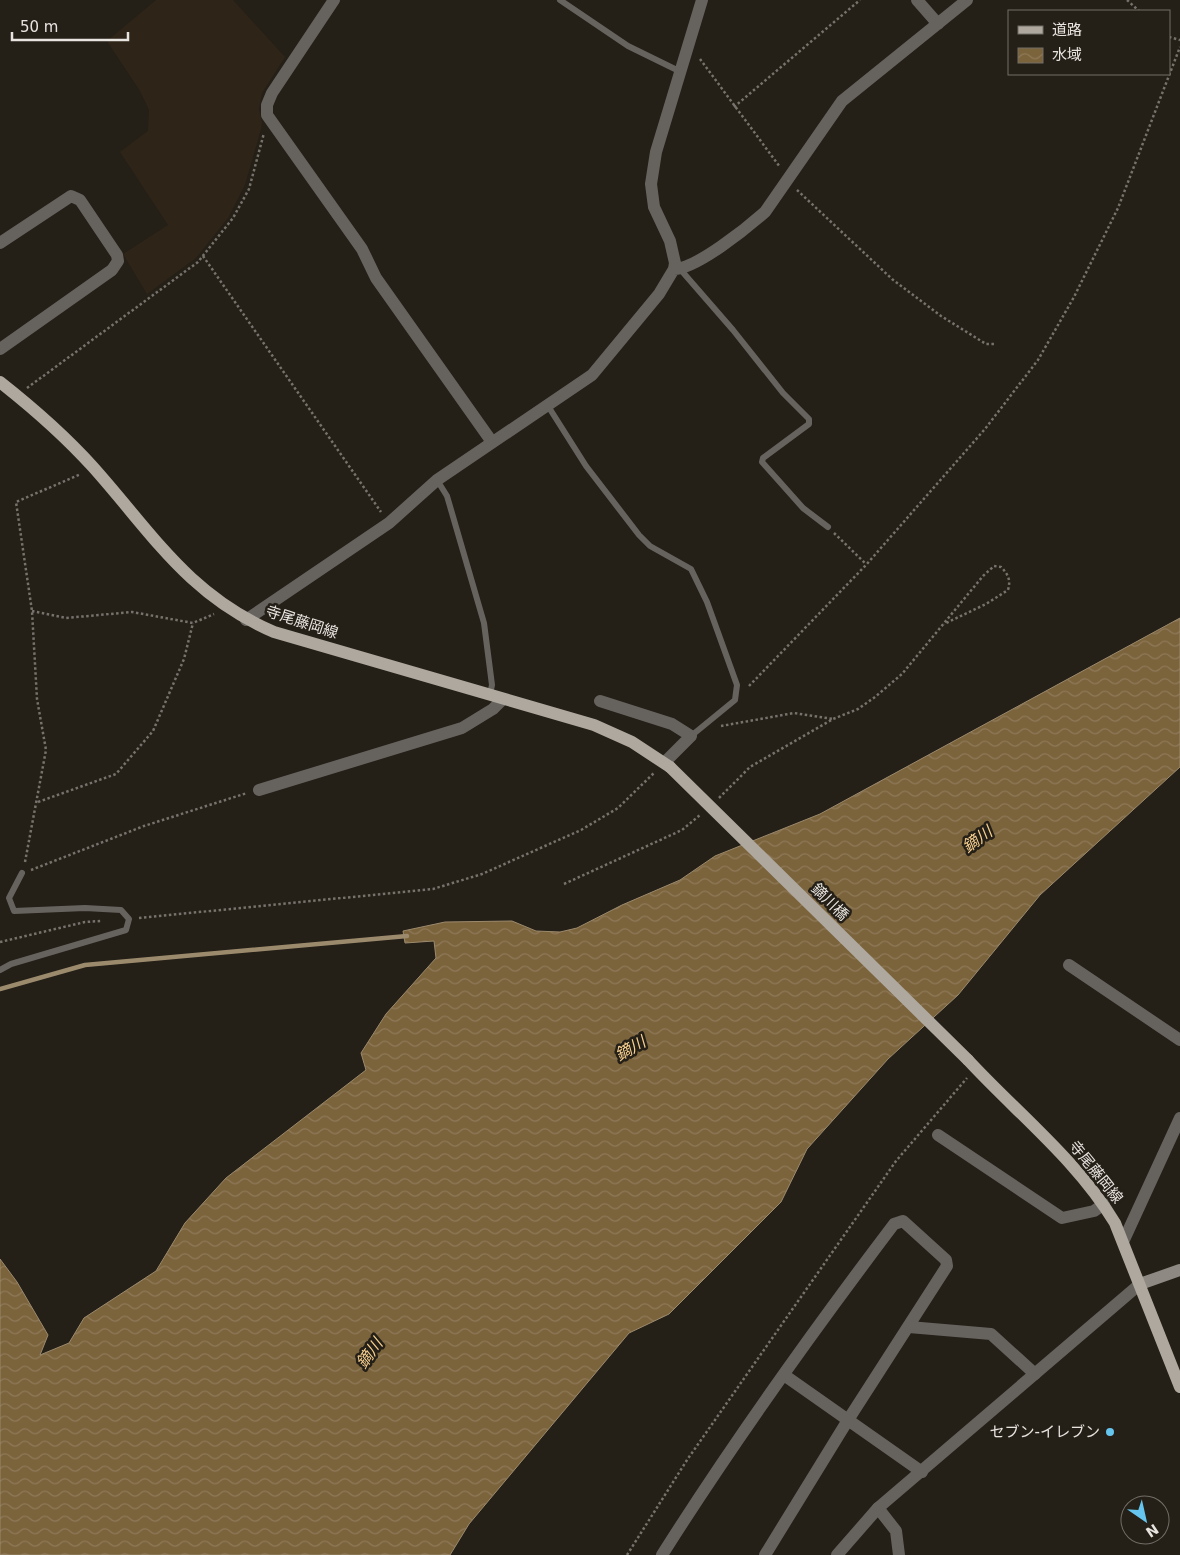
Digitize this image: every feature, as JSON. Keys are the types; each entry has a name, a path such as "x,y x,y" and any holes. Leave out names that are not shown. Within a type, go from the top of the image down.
{"main road":[{"name":"寺尾藤岡線","path":"0,382 17,395 93,468 153,540 186,575 226,607 246,620 274,632 594,725 614,733 667,765"},
{"name":"鏑川橋","path":"667,765 971,1064"},
{"name":"寺尾藤岡線","path":"971,1064 1071,1162 1104,1204 1115,1223 1180,1387"},
{"path":"1140,1284 1180,1270"}],"street":[{"path":"334,0 268,99 266,110 270,121 362,249 376,278 492,442"},
{"path":"677,269 670,241 654,207 651,184 656,152 702,0"},
{"path":"917,0 938,24"},
{"path":"246,620 389,523 437,480 592,375 659,294 677,269 691,266 749,226 765,212 789,181 842,101 967,0"},
{"path":"0,243 71,196 80,200 117,255 118,261 112,270 0,349"},
{"path":"259,790 462,728 493,709 503,699"},
{"path":"600,701 672,724 691,736 667,765"},
{"path":"1069,966 1180,1040"},
{"path":"1122,1242 1180,1118"},
{"path":"938,1135 1062,1218 1094,1211 1104,1204"},
{"path":"662,1555 712,1476 784,1375 894,1224 903,1221 946,1260 948,1266 848,1420 764,1555"},
{"path":"837,1555 878,1508 1140,1284"},
{"path":"910,1327 991,1334 1035,1374"},
{"path":"784,1375 922,1472"},
{"path":"878,1508 896,1530 899,1555"}],"lane":[{"path":"560,0 628,46 679,71"},
{"path":"677,269 733,330 783,393 809,419 809,424 763,458 762,462 803,508 828,527"},
{"path":"548,406 586,466 639,535 650,546 691,569 707,602 737,685 736,694 735,700 691,736"},
{"path":"437,480 447,496 484,623 492,685 490,694"},
{"path":"0,970 11,964 126,930 129,918 121,910 85,908 14,911 9,898 22,873"}],"path":[{"path":"734,107 860,0"},
{"path":"1127,0 1138,10"},
{"path":"688,44 797,190 892,279 956,325 986,344 994,344"},
{"path":"1170,73 1180,47"},
{"path":"756,678 866,565 984,429 1038,360 1074,297 1118,208 1169,75"},
{"path":"17,395 198,262 233,218 249,189 265,130 270,121"},
{"path":"203,256 389,523"},
{"path":"22,873 46,750 37,700 32,611 16,502 93,468"},
{"path":"828,527 866,565"},
{"path":"715,801 750,767 833,719 858,709 875,697 902,674 983,576 994,566 1001,567 1008,575 1010,583 1008,590 986,604 944,624"},
{"path":"32,611 66,618 132,612 193,623 211,617 226,607"},
{"path":"37,802 116,774 153,731 184,659 193,623"},
{"path":"719,726 794,713 833,719"},
{"path":"129,918 433,890 482,874 581,830 618,808 667,765"},
{"path":"22,873 144,826 259,790"},
{"path":"564,884 682,830 703,813"},
{"path":"0,942 85,922 102,921"},
{"path":"627,1555 687,1460 896,1161 971,1064"}],"shaded area":[{"path":"156,0 233,0 285,57 262,93 259,109 262,123 261,129 245,185 228,218 196,258 147,294 123,254 168,225 120,152 148,131 149,110 140,91 107,41"}],"water":[{"name":"鏑川","path":"1180,618 1180,767 1040,895 958,995 888,1059 807,1149 781,1202 669,1314 629,1333 469,1524 450,1555 0,1555 0,1259 17,1282 48,1335 40,1355 69,1343 84,1318 156,1271 185,1223 226,1178 366,1070 361,1053 386,1014 436,958 434,941 405,943 403,931 445,922 512,921 536,931 560,932 577,928 622,905 680,880 715,856 820,814"}],"waterway":[{"path":"0,989 85,965 407,936"}],"place":[{"name":"セブン-イレブン","path":"1110,1432"}]}
